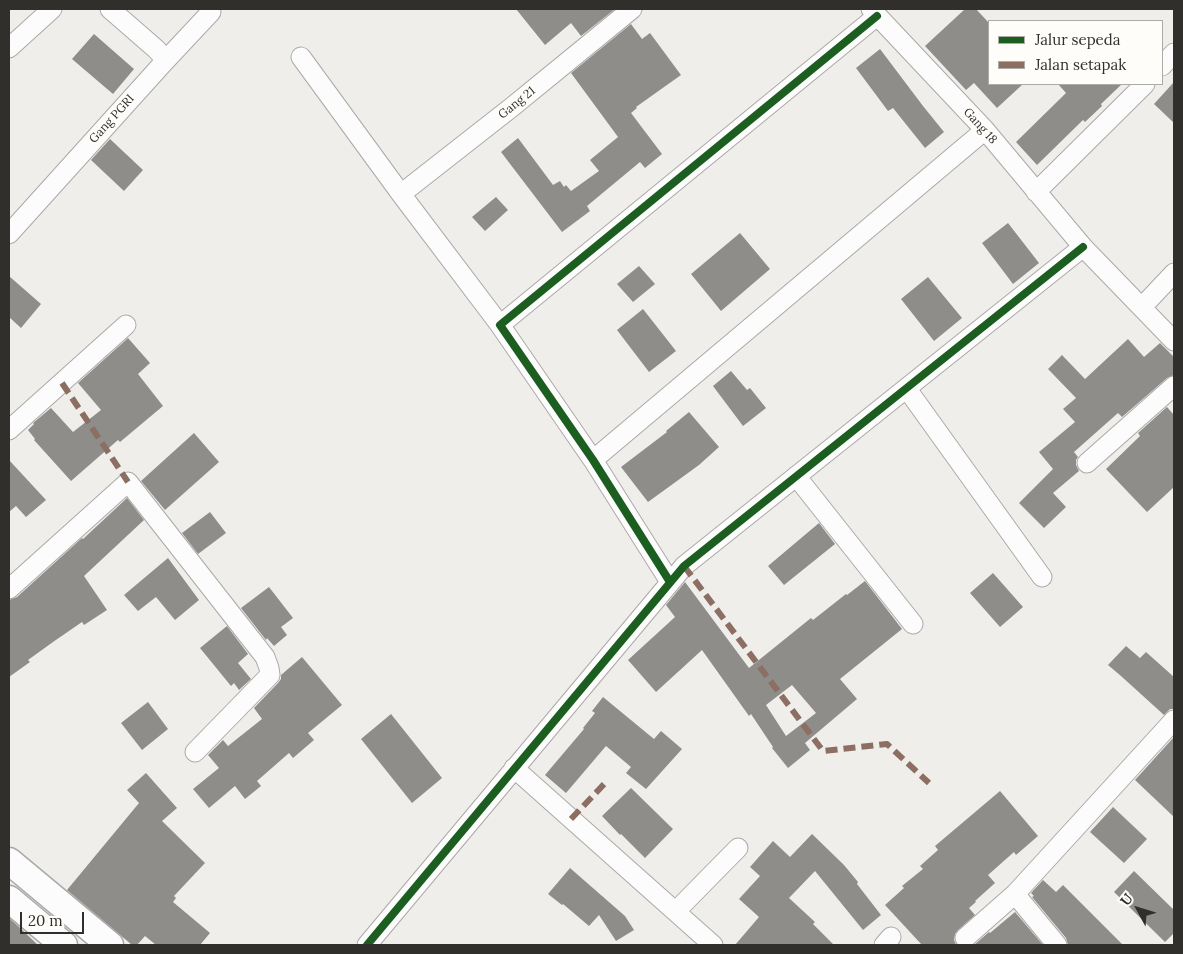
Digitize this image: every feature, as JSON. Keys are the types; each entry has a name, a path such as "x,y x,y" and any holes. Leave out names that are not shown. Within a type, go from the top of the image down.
{"main road":[{"path":"9,861 110,945"},
{"path":"9,899 64,945"}],"street":[{"path":"9,48 52,9"},
{"path":"110,9 166,60"},
{"name":"Gang 21","path":"401,194 632,9"},
{"name":"Gang PGRI","path":"9,234 211,12"},
{"path":"500,325 874,12"},
{"name":"Gang 18","path":"874,12 985,130 1083,247 1174,341"},
{"path":"1163,65 1174,54"},
{"path":"301,57 500,325 593,460 670,582"},
{"path":"1036,192 1144,85"},
{"path":"593,460 985,130"},
{"path":"367,945 684,566 1083,247"},
{"path":"1142,307 1174,272"},
{"path":"9,430 126,325"},
{"path":"1087,463 1174,386"},
{"path":"907,388 1042,577"},
{"path":"796,476 913,624"},
{"path":"9,589 128,482 265,657 269,668 270,675 195,752"},
{"path":"965,938 1015,894 1174,720"},
{"path":"514,768 713,945"},
{"path":"676,911 738,848"},
{"path":"1015,894 1057,945"}],"building":[{"path":"516,9 615,9 581,36 571,23 545,45"},
{"path":"965,9 976,9 988,22 988,85 1022,85 997,108 974,83 966,90 925,46"},
{"path":"631,24 642,39 650,33 681,75 636,107 631,113 662,154 645,168 640,162 587,206 590,211 562,232 501,152 518,138 553,185 560,181 564,187 566,185 571,191 599,171 590,160 618,137 571,73"},
{"path":"94,34 134,69 113,94 72,59"},
{"path":"880,49 944,132 925,148 893,108 888,111 856,68"},
{"path":"1174,82 1174,123 1154,104"},
{"path":"1059,85 1121,85 1101,104 1102,106 1085,122 1083,120 1037,165 1016,142 1066,93"},
{"path":"110,139 143,170 124,191 91,160"},
{"path":"496,197 508,210 485,231 472,217"},
{"path":"1008,223 1039,263 1013,284 982,243"},
{"path":"740,233 770,269 721,311 691,274"},
{"path":"639,266 655,284 633,302 617,284"},
{"path":"9,276 41,304 21,328 9,317"},
{"path":"928,277 962,318 934,341 901,299"},
{"path":"643,309 676,351 649,372 617,330"},
{"path":"128,338 150,363 138,374 163,406 120,442 118,440 71,481 34,440 28,430 33,423 51,408 73,432 101,410 78,383"},
{"path":"1128,339 1144,357 1160,343 1174,357 1174,375 1167,378 1122,417 1118,413 1074,452 1078,457 1076,465 1079,471 1053,493 1066,507 1044,528 1019,503 1053,469 1039,452 1075,422 1063,409 1076,398 1048,369 1062,355 1085,379"},
{"path":"731,371 747,390 750,388 766,408 743,426 713,386"},
{"path":"1167,407 1174,415 1174,487 1147,512 1106,469 1140,436 1138,433"},
{"path":"689,412 719,447 699,465 648,502 621,467 667,432"},
{"path":"194,433 219,462 165,510 141,481"},
{"path":"9,460 46,500 26,517 16,506 9,512"},
{"path":"127,498 144,520 84,576 107,610 84,625 82,622 28,660 30,662 9,677 9,600 17,597"},
{"path":"210,512 226,533 198,554 182,533"},
{"path":"819,523 835,544 784,585 768,566"},
{"path":"168,558 199,600 175,620 156,597 138,611 124,595"},
{"path":"993,573 1023,607 1000,627 970,593"},
{"path":"865,581 902,629 840,679 857,699 805,743 810,750 788,768 772,748 751,714 749,716 702,650 656,692 628,660 675,617 666,605 685,582 749,668 811,618 813,620","holes":["792,685 816,713 786,736 766,705"]},
{"path":"269,587 293,618 281,627 287,635 274,646 267,638 266,640 241,608"},
{"path":"227,626 248,654 238,663 251,679 239,690 234,683 231,686 200,648"},
{"path":"1126,646 1140,658 1146,652 1174,677 1174,709 1170,709 1164,715 1108,665"},
{"path":"302,657 342,705 308,733 314,740 293,758 289,753 257,781 261,786 245,799 235,786 209,808 193,789 219,768 208,755 223,740 228,746 262,719 254,708 278,683 281,675"},
{"path":"603,697 654,739 661,731 682,749 646,789 626,773 631,767 606,746 566,793 545,775 584,729 595,713 592,711"},
{"path":"148,702 168,729 142,750 121,723"},
{"path":"391,714 442,778 412,803 361,739"},
{"path":"1174,737 1174,817 1135,780"},
{"path":"146,773 177,808 162,821 205,863 174,896 176,898 173,902 210,933 200,945 156,945 145,936 137,945 132,945 67,890 139,803 127,790"},
{"path":"631,788 673,829 645,858 602,816"},
{"path":"1000,791 1038,836 1016,855 1014,852 988,875 995,883 969,908 975,915 955,934 954,940 956,945 922,945 885,905 904,888 902,886 923,869 920,866 938,850 935,846"},
{"path":"1113,807 1147,839 1124,863 1090,832"},
{"path":"812,834 844,865 881,915 863,930 815,871 789,898 815,922 813,924 834,945 735,945 759,917 739,899 760,876 750,867 773,841 790,857"},
{"path":"570,868 625,916 634,930 616,941 599,915 589,926 548,894"},
{"path":"1134,871 1174,910 1174,933 1165,942 1114,892"},
{"path":"1043,880 1056,892 1063,885 1123,945 1068,945 1066,938 1032,897 1034,896 1031,893"},
{"path":"1015,912 1043,945 974,945 989,932"},
{"path":"9,918 18,926 38,945 9,945"}],"marked path":[{"path":"62,383 128,482"},
{"path":"684,566 823,751 887,744 929,783"},
{"path":"571,819 608,780"}],"cycle path":[{"path":"670,582 593,460 500,325 877,16"},
{"path":"367,945 684,566 1083,247"}]}
